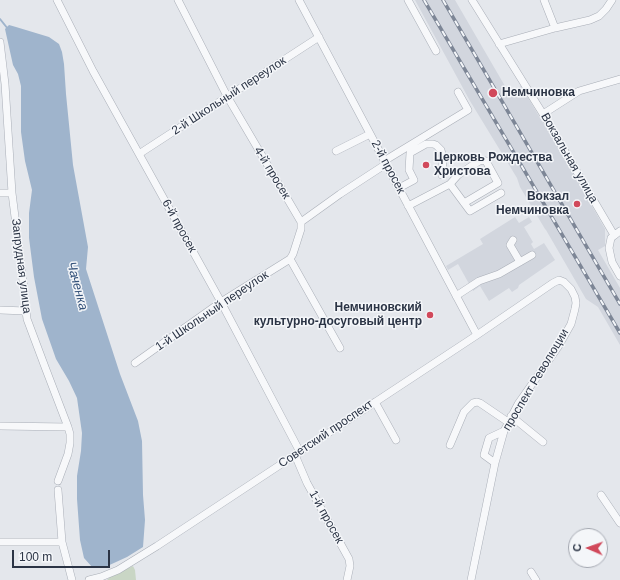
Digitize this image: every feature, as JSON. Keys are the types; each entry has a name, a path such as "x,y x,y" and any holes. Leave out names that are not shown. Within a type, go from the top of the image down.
{"street":[{"name":"6-й просек","path":"57,0 93,71 221,302 298,454"},
{"name":"4-й просек","path":"178,0 227,96 301,222"},
{"name":"2-й просек","path":"299,0 477,335"},
{"path":"408,0 436,51"},
{"name":"Вокзальная улица","path":"472,0 617,233"},
{"path":"544,0 555,28"},
{"path":"499,44 590,20 599,16 612,0"},
{"name":"2-й Школьный переулок","path":"139,154 319,38"},
{"name":"Запрудная улица","path":"0,42 2,84 12,193 27,319 70,434 68,454 58,481"},
{"path":"543,114 579,91 620,79"},
{"path":"340,348 290,259 301,229 301,222 385,163 468,110 458,92"},
{"path":"336,151 370,134"},
{"path":"399,188 414,180 409,170 410,153 426,144 436,145 441,150 443,158 442,175"},
{"path":"408,206 450,184 458,175 481,160 486,161 498,183 464,203"},
{"path":"450,184 470,212 501,193"},
{"path":"0,193 12,193"},
{"path":"617,233 610,241 609,248 612,262 620,276"},
{"path":"513,240 510,245 520,262"},
{"path":"456,296 479,281 499,274 532,255"},
{"name":"1-й Школьный переулок","path":"135,363 221,302 290,259"},
{"name":"Советский проспект","path":"89,580 118,570 157,546 559,280"},
{"name":"проспект Революции","path":"471,580 495,463 504,431 518,404 558,347 571,324 576,308 575,297 567,284 559,280"},
{"path":"0,310 26,311"},
{"path":"375,402 396,440"},
{"path":"450,445 464,412 473,403 477,402 480,402 510,419 543,442"},
{"path":"0,426 68,427"},
{"path":"495,463 484,455 489,438 504,431"},
{"name":"1-й просек","path":"298,454 307,483 349,558 350,566 347,580"},
{"path":"58,490 62,542 72,580"},
{"path":"601,495 620,523"},
{"path":"0,542 62,542"},
{"path":"531,572 536,580"}],"shaded area":[{"path":"415,0 455,0 509,93 521,86 580,185 605,229 605,246 598,250 620,288 620,345 598,307 586,299 520,187 517,178 470,101"},
{"path":"515,217 519,223 529,217 532,222 524,227 533,242 531,244 534,249 544,243 555,260 519,285 518,288 512,292 509,288 489,301 480,286 473,291 458,264 448,270 446,266 483,244 480,239"}],"green space":[{"path":"133,566 136,580 107,580 111,576"}],"water":[{"path":"9,25 49,37 59,44 62,52 73,165 88,247 86,269 120,374 138,421 142,441 145,520 143,547 127,557 103,568 93,568 84,558 80,540 77,499 77,476 82,433 77,398 56,359 42,319 34,277 29,238 29,213 32,190 25,161 21,132 21,86 18,74 13,65 5,29"}],"waterway":[{"name":"Чаченка","path":"0,19 8,29"}],"railway":[{"path":"424,0 620,333"},
{"path":"443,0 620,304"}],"place":[{"name":"Немчиновка","path":"493,93"},
{"name":"Церковь Рождества Христова","path":"426,165"},
{"name":"Вокзал Немчиновка","path":"577,204"},
{"name":"Немчиновский культурно-досуговый центр","path":"430,315"}]}
